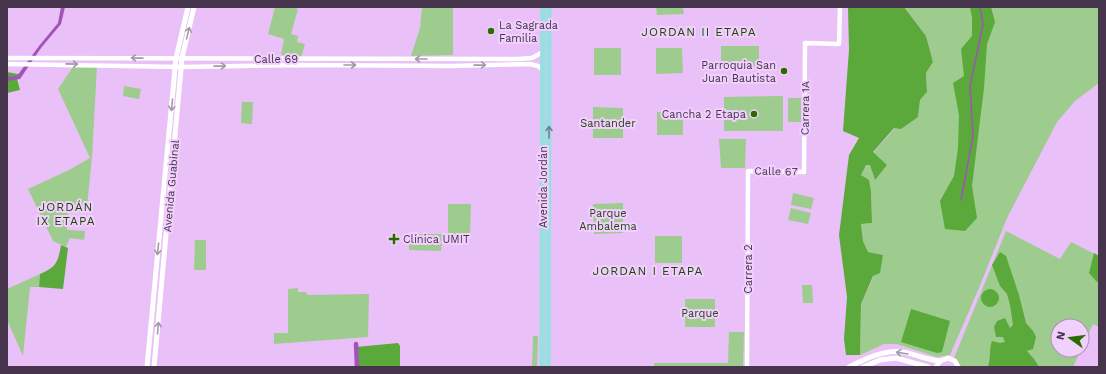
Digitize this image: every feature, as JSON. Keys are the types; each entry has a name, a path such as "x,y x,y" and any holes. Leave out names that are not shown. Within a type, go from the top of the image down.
{"main road":[{"name":"Avenida Guabinal","path":"147,367 179,58 188,7"},
{"name":"Avenida Guabinal","path":"179,58 194,7"},
{"name":"Avenida Jordán","path":"542,367 543,7"},
{"name":"Avenida Jordán","path":"548,367 549,7"},
{"name":"Avenida Guabinal","path":"154,367 178,67"},
{"path":"849,367 892,351 903,352 933,361 940,361"},
{"path":"863,367 880,360 896,358 928,367"},
{"path":"936,367 940,361 945,358 955,361 958,367"}],"street":[{"name":"Carrera 1A","path":"804,172 806,43 839,44 840,7"},
{"name":"Calle 69","path":"7,58 517,59 532,58 543,52"},
{"name":"Calle 69","path":"7,64 178,67 298,65 450,66 532,64 543,70"},
{"name":"Calle 67","path":"748,171 804,172"},
{"name":"Carrera 2","path":"747,367 748,171"}],"green space":[{"path":"275,7 292,7 298,9 291,34 298,36 297,42 305,44 301,58 288,58 281,55 284,39 268,34"},
{"path":"422,7 453,7 453,55 411,56 420,28"},
{"path":"656,7 683,7 684,14 657,15"},
{"path":"848,7 904,7 926,36 933,62 926,73 927,92 920,100 918,117 901,129 894,128 873,152 887,165 875,180 870,165 866,165 861,175 869,180 872,223 861,224 863,241 868,252 883,255 880,273 873,276 861,304 860,355 846,355 844,339 847,297 839,235 849,155 859,138 843,131 849,50"},
{"path":"904,7 1099,7 1099,83 1075,101 1057,122 1007,218 950,355 937,357 897,344 884,344 860,355 861,304 883,255 868,252 863,241 861,224 872,223 871,192 861,175 866,165 870,165 875,180 887,165 873,153 895,128 918,117 920,100 927,92 926,73 933,62 926,36"},
{"path":"970,7 991,7 995,22 987,44 984,88 972,186 977,218 965,231 945,229 940,201 954,176 958,148 959,115 953,83 964,76 961,49 972,36 972,18"},
{"path":"721,46 759,46 759,68 721,68"},
{"path":"594,48 621,48 621,75 594,75"},
{"path":"656,48 682,48 683,73 656,74"},
{"path":"75,64 97,66 92,157 87,207 68,205 67,230 85,231 84,240 70,238 66,247 53,241 28,189 69,170 90,158 58,89"},
{"path":"7,72 23,75 17,79 20,90 7,93"},
{"path":"124,86 141,89 139,99 123,96"},
{"name":"Cancha 2 Etapa","path":"783,96 783,131 724,131 724,97"},
{"path":"788,98 801,98 801,122 788,122"},
{"path":"242,102 253,102 252,124 241,123"},
{"name":"Santander","path":"593,107 623,108 623,138 593,138"},
{"path":"657,112 683,112 683,135 657,135"},
{"path":"719,139 746,139 745,168 721,168"},
{"path":"793,193 814,198 811,209 791,205"},
{"name":"Parque Ambalema","path":"623,203 623,233 594,234 593,204"},
{"path":"448,204 471,204 470,235 448,235"},
{"path":"791,208 811,213 808,224 788,220"},
{"path":"1006,231 1060,259 1071,242 1099,256 1099,327 1093,324 1090,331 1090,318 1050,318 1050,358 1077,358 1073,367 962,367 954,358"},
{"path":"409,234 442,234 441,251 409,250"},
{"path":"655,236 682,236 682,263 655,263"},
{"path":"195,240 206,240 206,270 194,270"},
{"path":"61,245 68,248 63,289 39,287 40,274 50,269 55,264 59,256"},
{"path":"1000,252 1006,256 1019,295 1026,323 1036,337 1033,349 1027,351 1039,367 988,367 992,341 1000,343 1005,342 1003,337 996,337 994,327 997,321 1005,318 1010,328 1013,325 1007,294 1000,286 992,265"},
{"path":"1094,253 1099,256 1099,283 1089,273"},
{"path":"40,274 39,287 30,287 23,356 7,320 7,289"},
{"path":"802,285 812,285 813,303 803,303"},
{"path":"298,288 298,292 306,292 307,295 369,294 368,337 274,344 274,333 288,333 288,289"},
{"path":"990,289 996,292 999,298 996,304 990,307 984,304 981,298 984,292"},
{"name":"Parque","path":"685,299 715,299 715,327 685,327"},
{"path":"911,309 950,321 942,352 937,353 901,342"},
{"path":"729,332 744,332 743,367 654,367 654,363 728,363"},
{"path":"533,336 538,336 537,367 532,367"},
{"path":"398,343 400,346 400,367 357,367 356,347"}],"shaded area":[{"path":"61,7 65,7 61,24 41,48 20,79 7,81 7,77 17,76 58,23"}],"waterway":[{"path":"961,200 973,136 970,86 983,24 980,7"},
{"path":"356,344 357,367"}],"place":[{"name":"La Sagrada Familia","path":"491,31"},
{"name":"Parroquia San Juan Bautista","path":"784,71"},
{"name":"Cancha 2 Etapa","path":"754,114"},
{"name":"Clínica UMIT","path":"394,239"}],"district":[{"name":"JORDAN II ETAPA","path":"699,32"},
{"name":"JORDÁN IX ETAPA","path":"66,214"},
{"name":"JORDAN I ETAPA","path":"648,271"}]}
